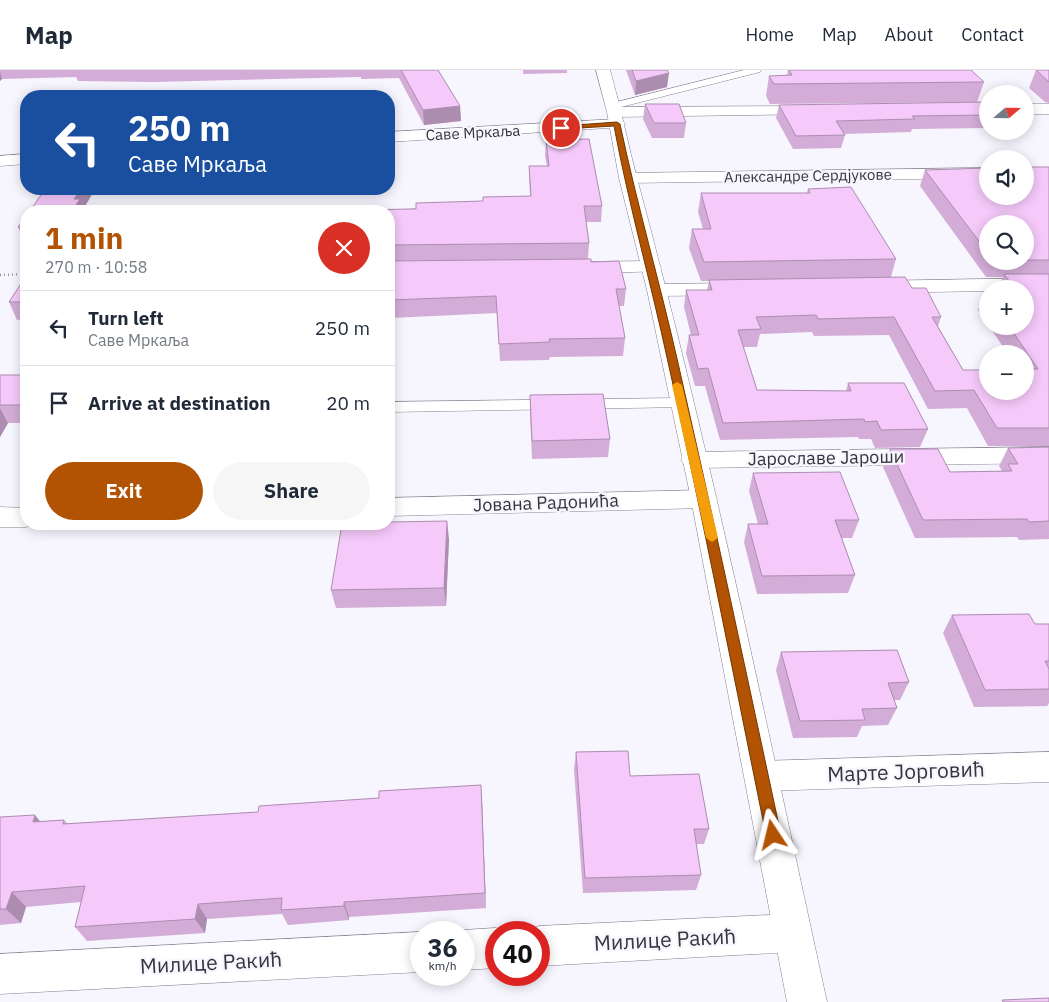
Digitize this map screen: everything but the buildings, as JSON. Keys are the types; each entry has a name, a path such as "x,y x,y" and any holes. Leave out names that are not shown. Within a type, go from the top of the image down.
{"street":[{"path":"603,70 654,279 704,499 807,1002"},
{"path":"1034,109 1049,108"},
{"name":"Саве Мркаља","path":"395,137 615,114 831,110"},
{"path":"0,160 20,159"},
{"name":"Александре Сердјукове","path":"628,178 979,173"},
{"path":"563,268 654,279 760,288"},
{"path":"850,287 1049,284"},
{"name":"Јарославе Јароши","path":"694,460 1049,455"},
{"name":"Јована Радонића","path":"395,507 704,499"},
{"path":"0,517 20,517"},
{"name":"Марте Јорговић","path":"762,776 1049,767"},
{"name":"Милице Ракић","path":"550,945 792,933"},
{"name":"Милице Ракић","path":"0,974 410,953"}],"lane":[{"path":"615,114 756,70"},
{"path":"395,407 681,403"}],"path":[{"path":"0,275 20,274"}],"slow traffic":[{"path":"677,385 712,538"}],"route":[{"path":"561,128 617,124 704,499 773,835"}]}
